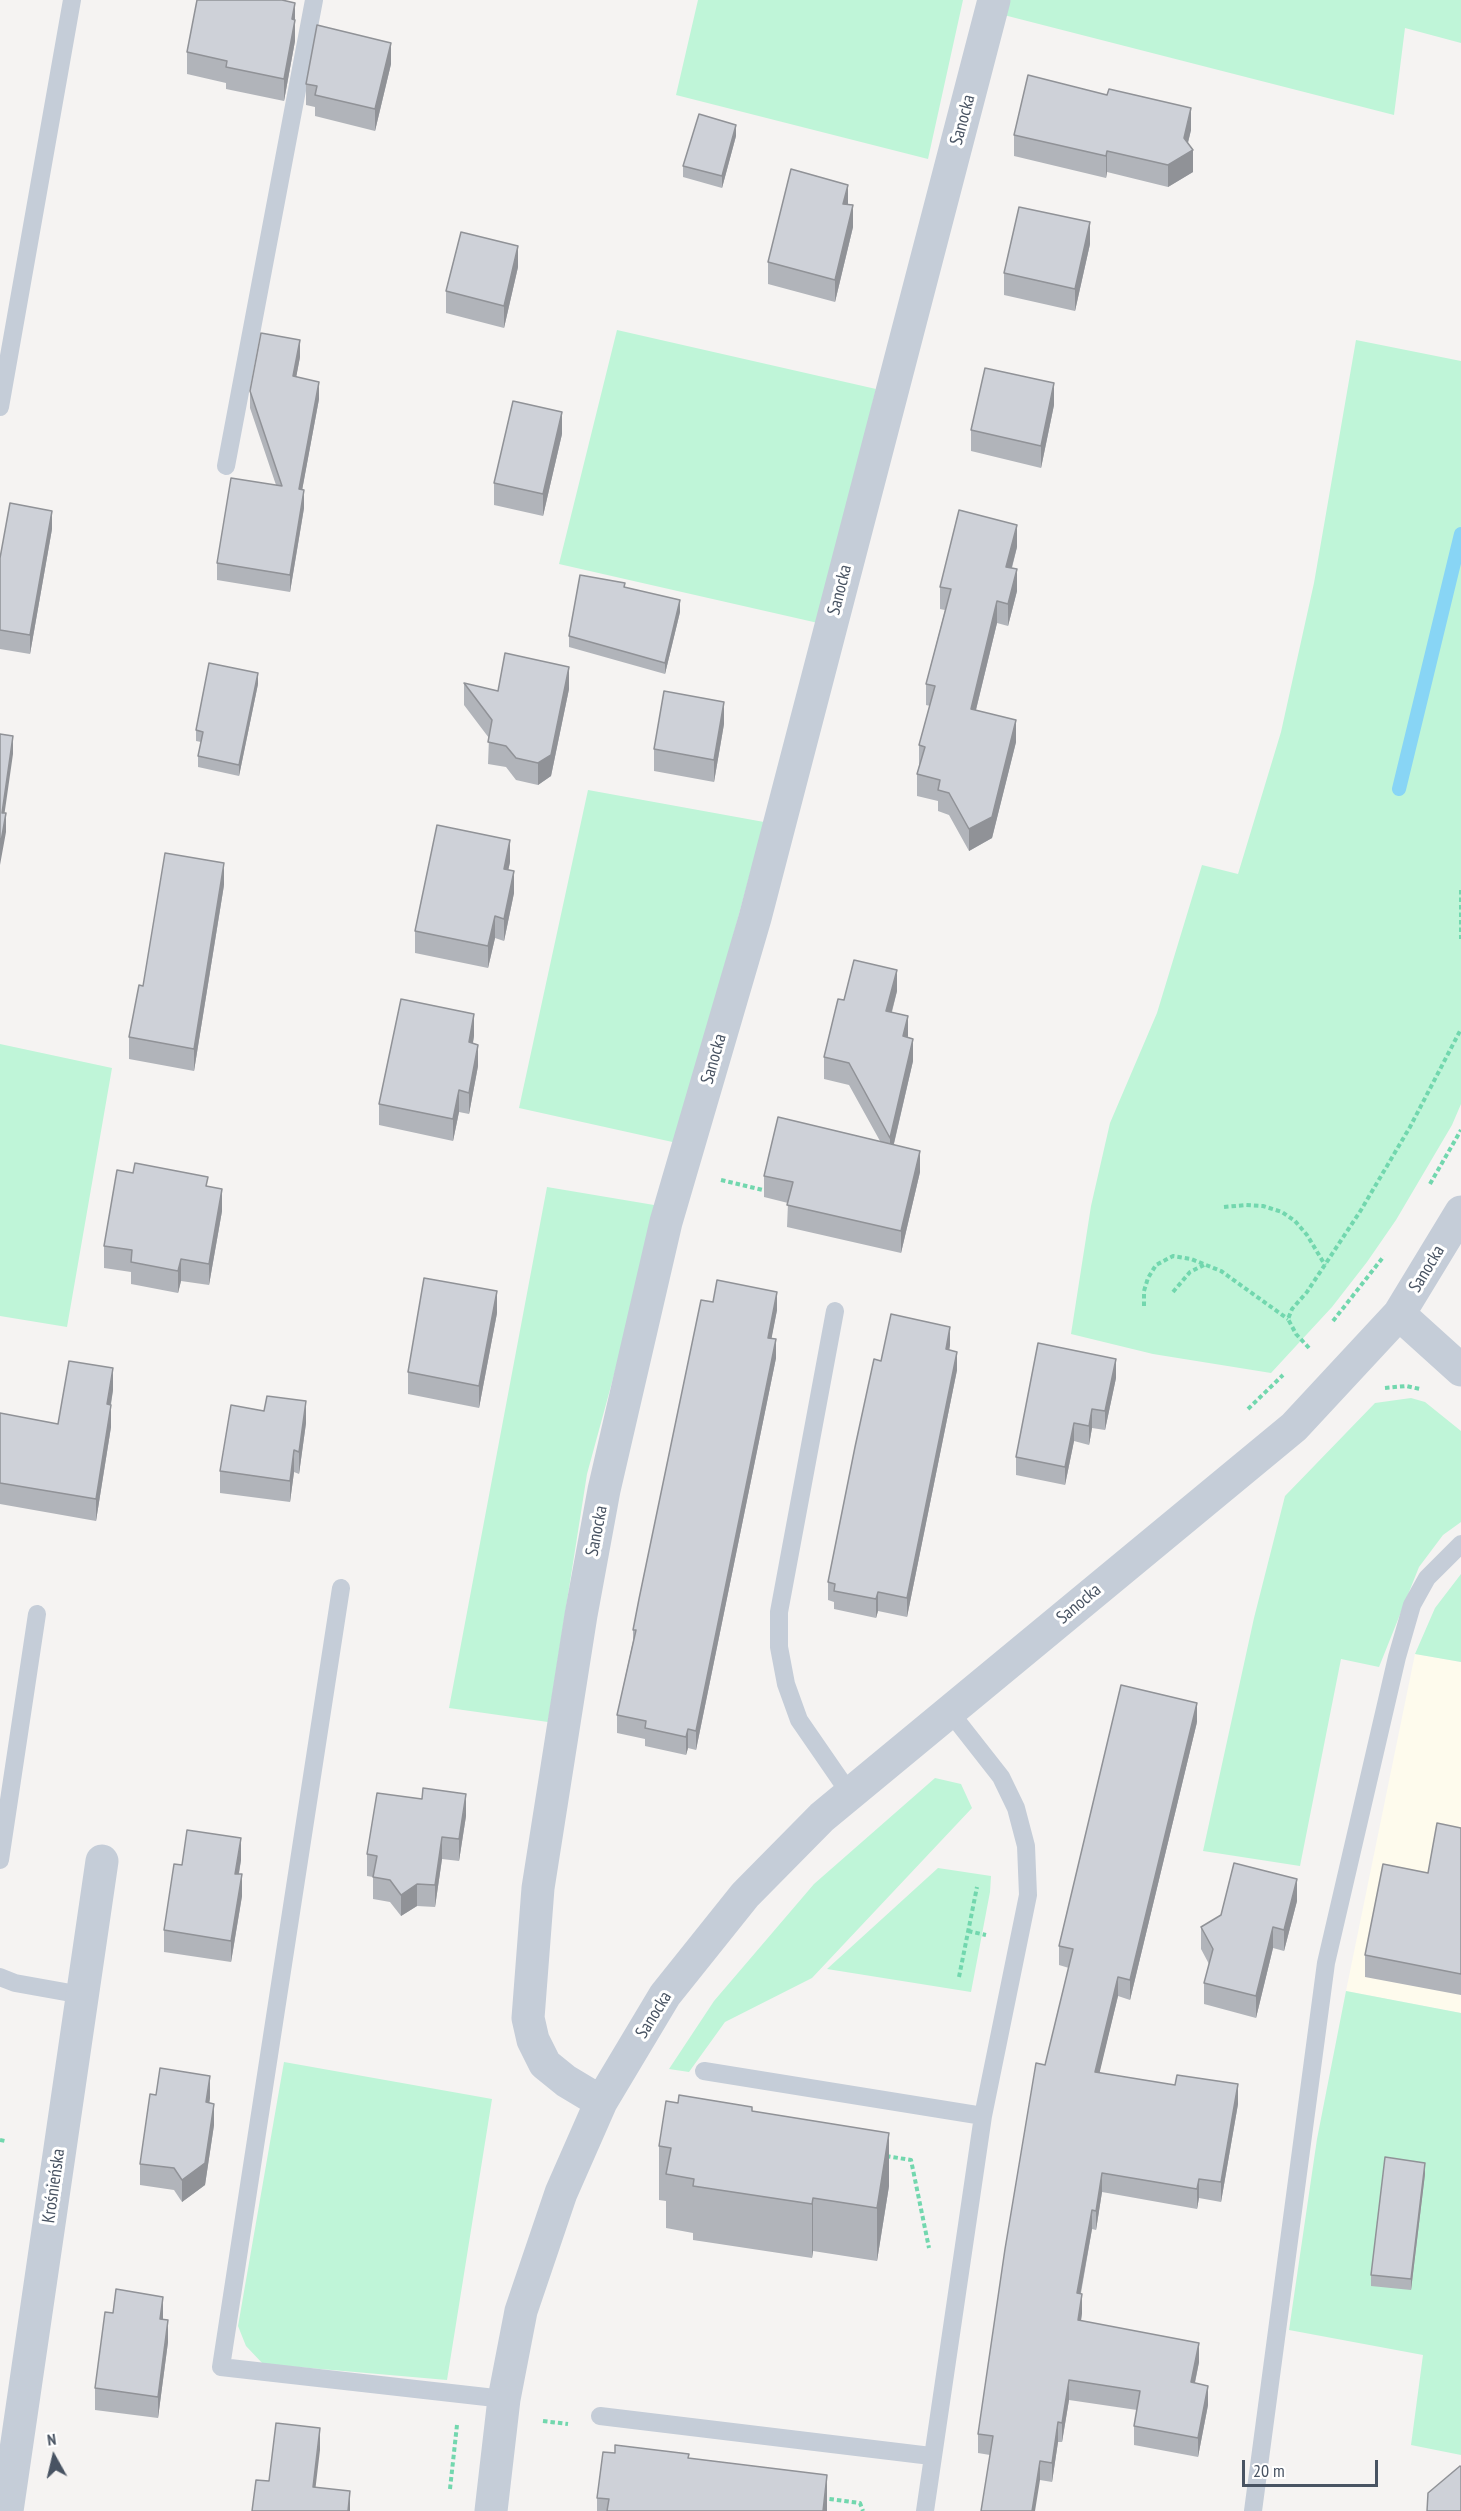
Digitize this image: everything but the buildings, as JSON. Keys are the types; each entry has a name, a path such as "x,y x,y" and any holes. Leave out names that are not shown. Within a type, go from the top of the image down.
{"street":[{"name":"Sanocka","path":"601,2102 566,2081 545,2064 533,2040 528,2018 538,1888 581,1615 598,1524 666,1222 755,918 994,0"},
{"name":"Sanocka","path":"491,2511 504,2399 521,2311 561,2193 601,2102 665,1995 745,1895 822,1817 1294,1427 1399,1314 1461,1212"},
{"path":"1399,1314 1461,1370"},
{"name":"Krośnieńska","path":"7,2511 102,1861"}],"lane":[{"path":"0,407 72,0"},
{"path":"226,466 314,0"},
{"path":"835,1311 779,1612 779,1647 786,1684 799,1720 850,1794"},
{"path":"1253,2511 1326,1963 1397,1657 1412,1605 1427,1578 1461,1544"},
{"path":"341,1588 221,2367 504,2399"},
{"path":"0,1860 38,1614"},
{"path":"925,2511 931,2456 958,2297 983,2116 1028,1895 1026,1846 1016,1808 1001,1777 950,1712"},
{"path":"0,1977 15,1983 82,1995"},
{"path":"704,2071 983,2116"},
{"path":"600,2416 931,2456"}],"path":[{"path":"1461,890 1461,939"},
{"path":"1288,1319 1292,1309 1307,1292 1325,1265 1410,1127 1461,1029"},
{"path":"1224,1207 1263,1206 1282,1212 1295,1221 1307,1235 1325,1265"},
{"path":"1144,1306 1146,1285 1156,1264 1173,1256 1191,1259 1230,1276 1288,1319 1296,1334 1309,1348"},
{"path":"1173,1292 1190,1272 1205,1264"},
{"path":"960,1977 977,1887"},
{"path":"968,1931 992,1936"},
{"path":"877,2154 911,2160 929,2248 933,2253"},
{"path":"814,2498 860,2503 863,2511"}],"shaded area":[{"path":"1415,1654 1461,1662 1461,2013 1346,1991"}],"green space":[{"path":"698,0 963,0 928,159 676,95"},
{"path":"999,0 1461,0 1461,43 1405,28 1394,115 996,13"},
{"path":"617,330 876,389 818,623 559,564"},
{"path":"1356,340 1461,361 1461,1104 1452,1125 1396,1220 1367,1262 1332,1307 1271,1373 1153,1354 1071,1334 1091,1206 1110,1123 1157,1013 1202,865 1238,874 1281,732 1314,583"},
{"path":"588,790 764,822 677,1143 519,1108"},
{"path":"0,1044 112,1068 67,1327 0,1316"},
{"path":"547,1187 660,1206 587,1474 548,1722 449,1708"},
{"path":"1411,1398 1425,1402 1461,1431 1461,1522 1443,1535 1419,1567 1379,1667 1341,1659 1300,1866 1203,1851 1254,1618 1285,1496 1375,1403"},
{"path":"1461,1574 1461,1662 1415,1654 1435,1608"},
{"path":"935,1778 961,1784 972,1808 812,1978 725,2022 689,2072 669,2069 714,2001 814,1884"},
{"path":"938,1868 991,1876 971,1992 827,1969"},
{"path":"1346,1991 1461,2013 1461,2455 1411,2445 1423,2355 1289,2330 1317,2139"},
{"path":"284,2062 492,2099 447,2380 263,2364 246,2346 238,2326"}],"waterway":[{"path":"1399,789 1461,534"}]}
